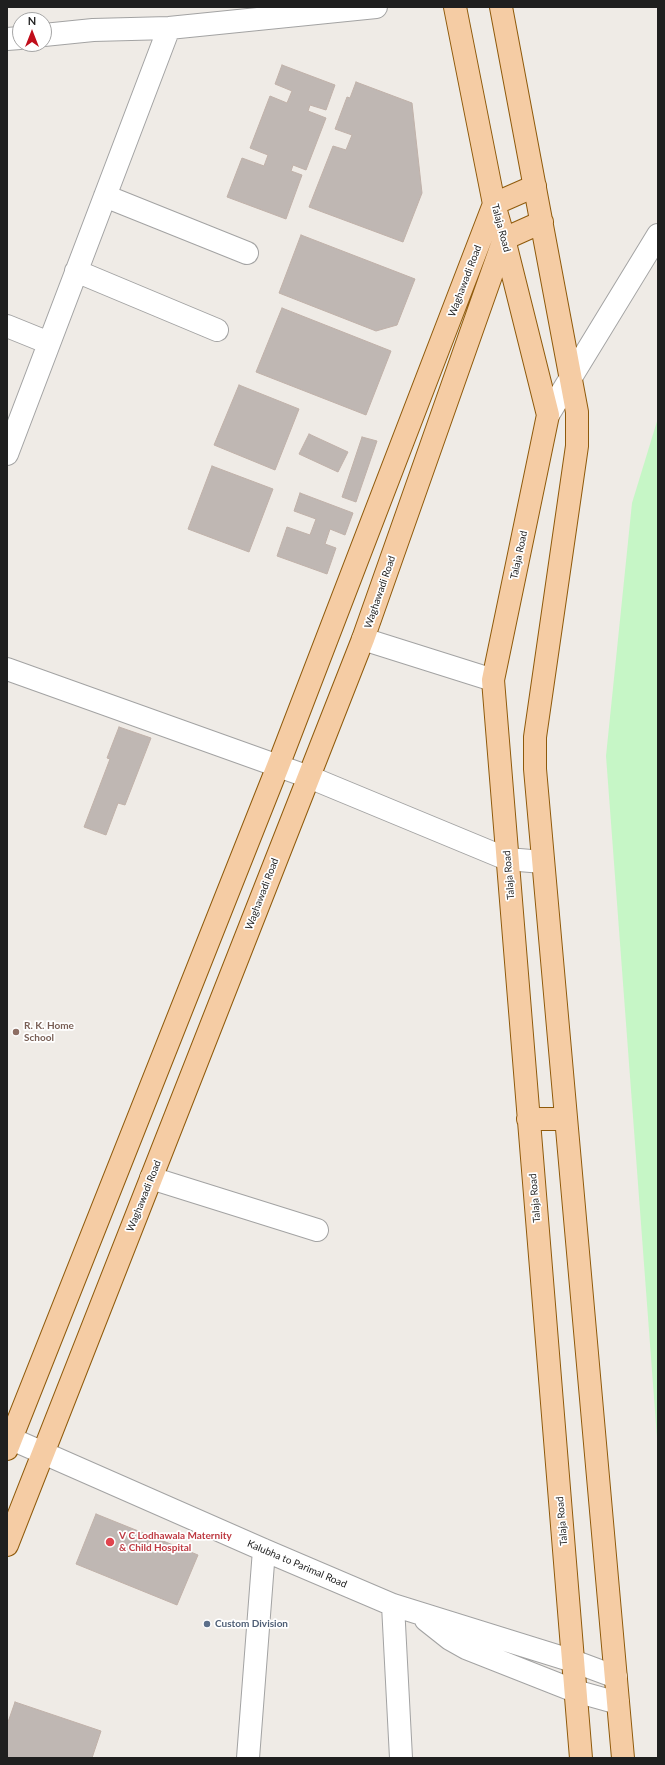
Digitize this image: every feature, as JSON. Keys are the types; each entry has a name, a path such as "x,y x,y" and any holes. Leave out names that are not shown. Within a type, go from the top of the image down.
{"main road":[{"name":"Talaja Road","path":"455,7 494,204 548,415 493,680 580,1758"},
{"path":"500,7 577,412 576,446 535,737 535,769 623,1758"},
{"path":"494,204 535,186"},
{"name":"Waghawadi Road","path":"8,1442 278,766 494,204"},
{"path":"504,239 542,222"},
{"name":"Waghawadi Road","path":"7,1545 363,639 504,239"},
{"path":"528,1120 566,1119"}],"street":[{"path":"52,34 93,30 169,28 376,7"},
{"path":"7,454 12,426 49,343 169,28"},
{"path":"105,196 247,253"},
{"path":"548,415 658,235"},
{"path":"76,271 217,330"},
{"path":"7,326 49,343"},
{"path":"363,639 493,680"},
{"path":"7,669 309,777 507,860 543,862"},
{"path":"150,1178 317,1230"},
{"name":"Kalubha to Parimal Road","path":"8,1442 43,1452 264,1550 393,1604 573,1661 616,1677"},
{"path":"248,1758 264,1550"},
{"path":"393,1604 401,1758"},
{"path":"415,1611 450,1639 466,1648 575,1691 618,1703"}],"green space":[{"path":"658,418 658,1451 606,756 632,503"}],"building":[{"path":"282,65 335,85 326,110 310,105 308,111 326,118 306,170 293,165 291,171 302,175 286,219 227,197 242,158 264,166 268,155 250,148 270,96 287,103 292,91 275,84"},
{"path":"356,82 412,103 422,193 403,242 309,207 333,146 346,150 352,135 335,129 347,97 350,98"},
{"path":"301,235 415,279 397,325 376,331 279,293"},
{"path":"282,308 391,351 366,415 256,372"},
{"path":"239,385 299,409 275,470 214,445"},
{"path":"309,434 348,452 338,472 299,454"},
{"path":"362,437 377,441 356,502 342,497"},
{"path":"212,466 273,489 249,552 188,529"},
{"path":"300,493 353,513 345,535 330,529 325,544 336,548 327,574 277,556 287,527 310,535 316,519 294,511"},
{"path":"119,727 151,738 125,805 118,803 106,835 84,827 110,759 107,758"},
{"path":"96,1514 198,1555 177,1605 76,1564"},
{"path":"15,1702 101,1731 92,1758 7,1758 7,1725"}],"place":[{"name":"R. K. Home School","path":"16,1032"},
{"name":"V C Lodhawala Maternity & Child Hospital","path":"110,1542"},
{"name":"Custom Division","path":"207,1624"}]}
